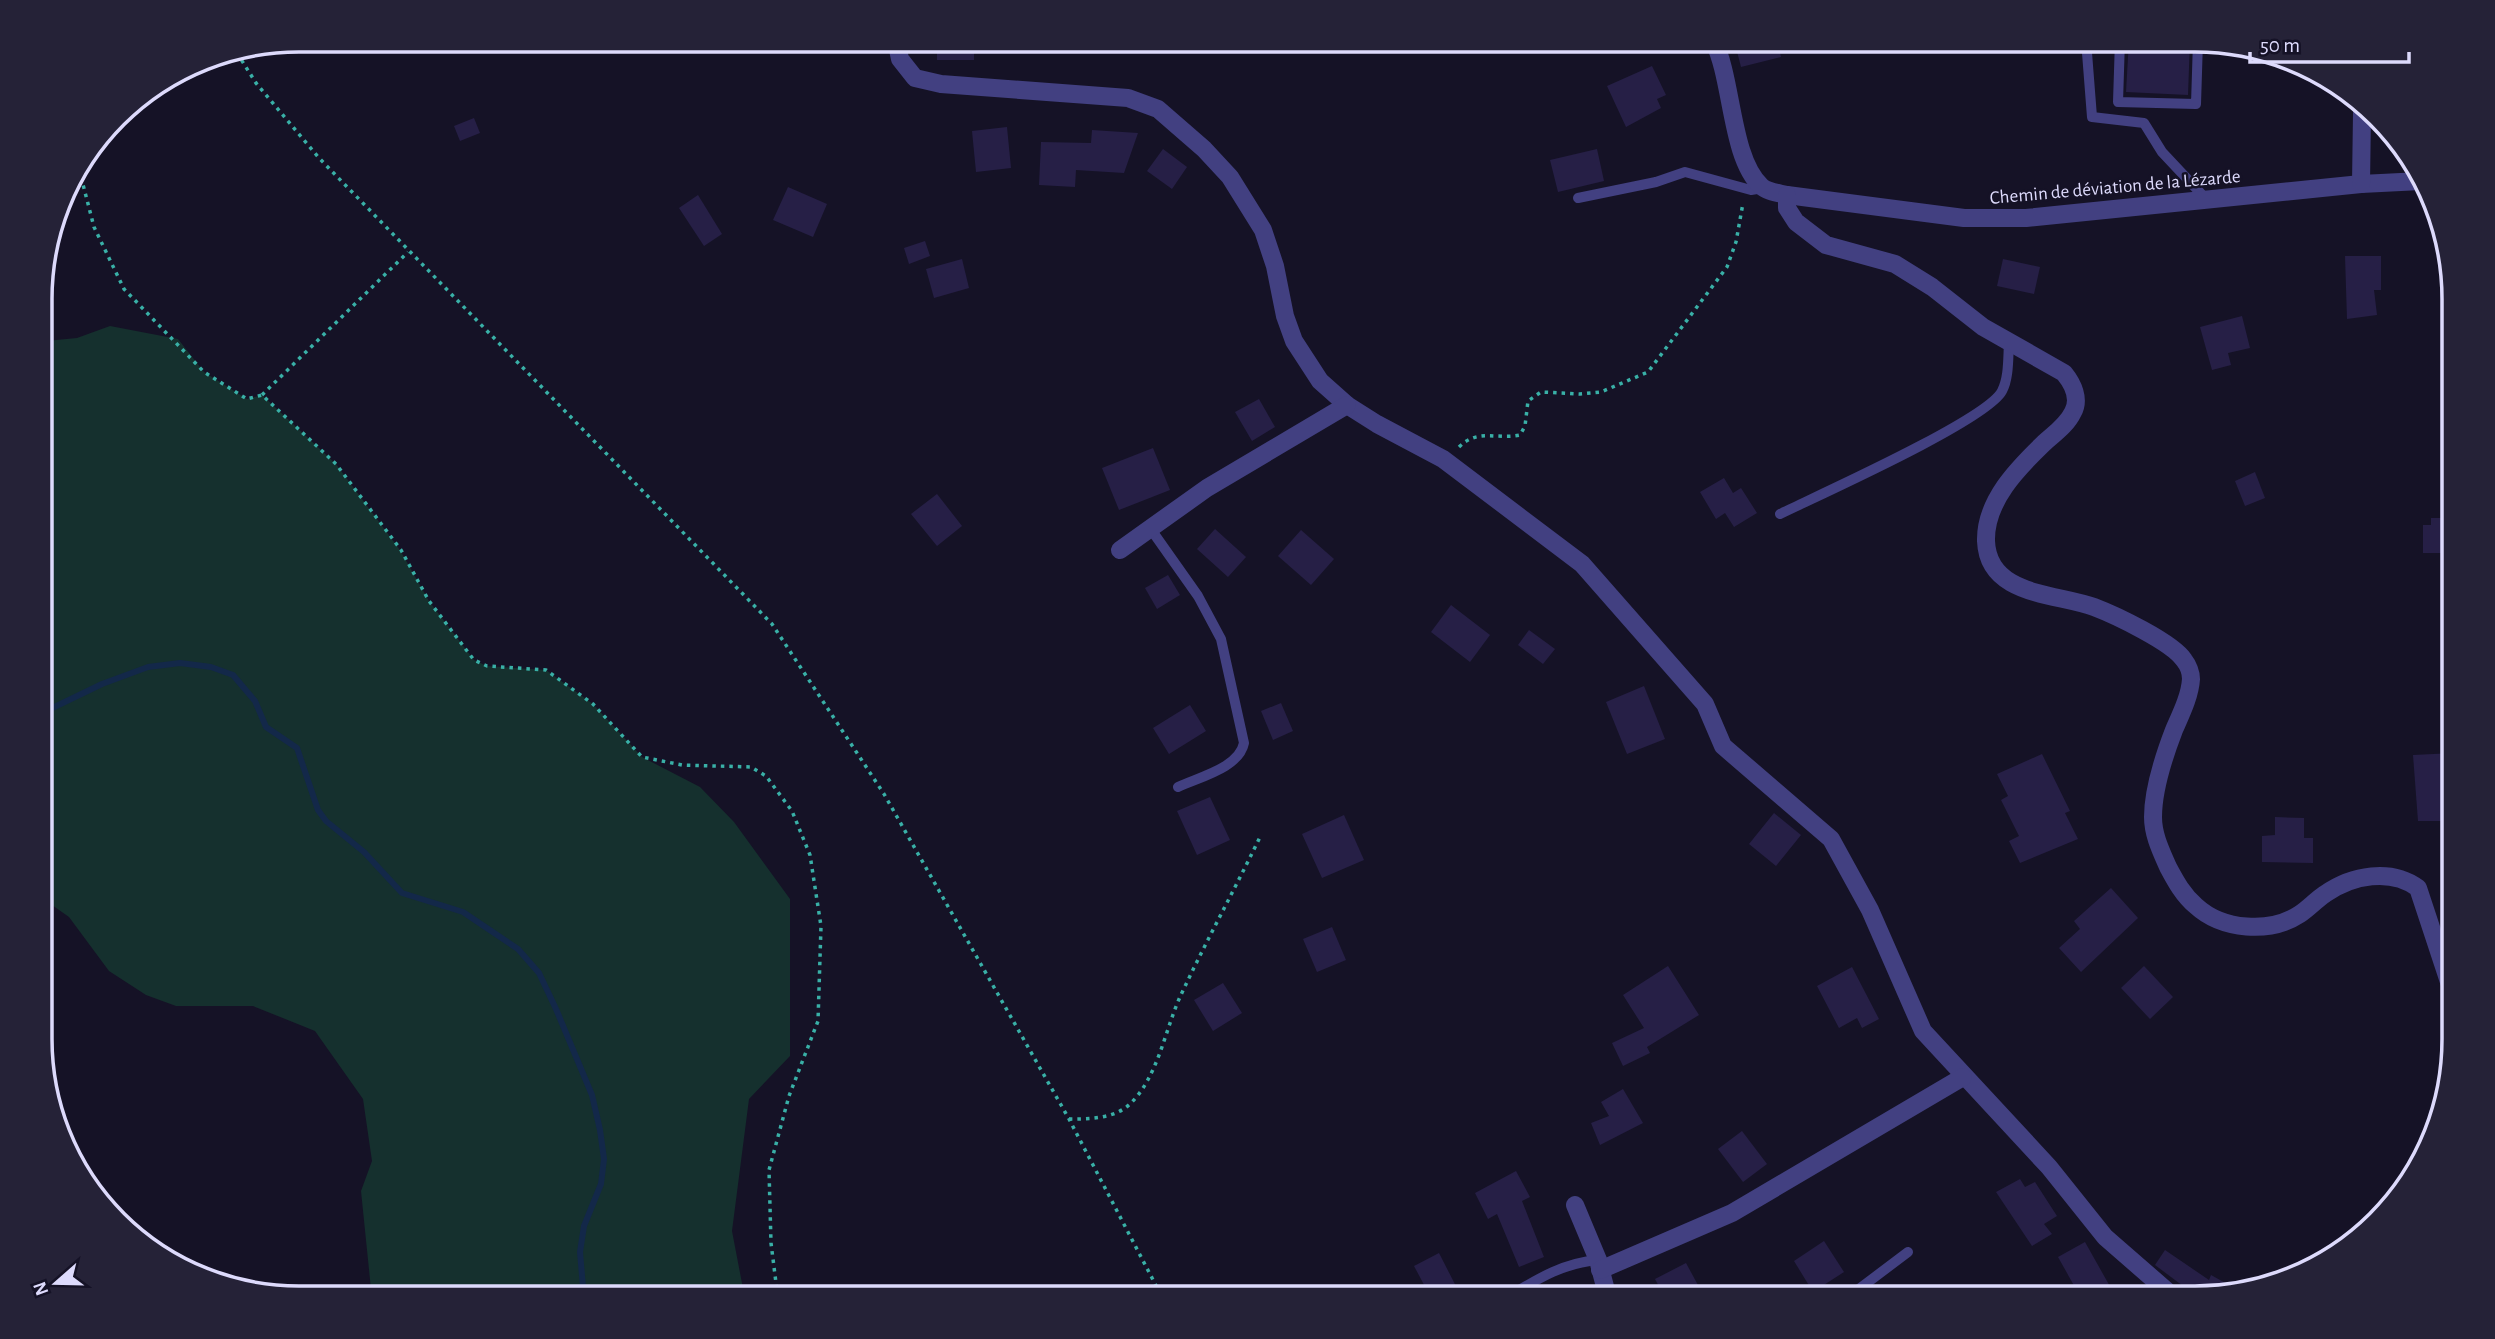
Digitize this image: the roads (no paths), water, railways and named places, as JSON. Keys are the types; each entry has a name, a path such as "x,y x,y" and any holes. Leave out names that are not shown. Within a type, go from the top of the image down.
{"street":[{"path":"1719,52 1741,142 1757,189"},
{"path":"898,53 905,69 915,78 926,82 1128,98 1158,109 1178,125 1230,177 1263,230 1294,341 1320,381 1347,405 1461,472 1582,564 1705,704 1723,746 1831,839 1870,909 1923,1031 2049,1167 2105,1237 2161,1286"},
{"path":"2361,184 2362,118"},
{"name":"Chemin de déviation de la Lézarde","path":"1757,189 1964,218 2026,219 2361,184 2412,181"},
{"path":"1787,195 1787,208 1796,222 1826,245 1895,264 2009,344 2064,373 2075,394 2074,410 2064,425 2016,472 1997,498 1989,519 1988,555 1993,568 2022,588 2092,606 2176,649 2187,663 2191,678 2166,750 2153,816 2155,837 2176,883 2206,914 2230,923 2252,927 2270,926 2299,915 2341,884 2365,877 2406,879 2418,888 2442,962"},
{"path":"1120,550 1207,488 1347,405"},
{"path":"1599,1265 1732,1213 1964,1077"},
{"path":"1575,1205 1605,1286"}],"lane":[{"path":"2086,52 2092,117 2144,123"},
{"path":"2120,52 2118,102 2196,104 2198,52"},
{"path":"2144,102 2144,123 2162,152 2207,200"},
{"path":"1578,198 1656,182 1685,172 1757,189"},
{"path":"1780,513 1961,424 1993,404 2003,390 2009,344"},
{"path":"1150,528 1198,596 1221,639 1244,743 1242,751 1233,762 1178,786"},
{"path":"1863,1286 1908,1252"},
{"path":"1526,1286 1574,1262 1599,1265"}],"waterway":[{"path":"52,708 102,684 148,667 180,663 211,667 233,675 255,701 266,727 297,748 318,810 326,821 364,852 402,893 463,912 518,949 539,973 556,1009 592,1095 600,1130 604,1159 601,1184 584,1226 580,1252 583,1286"}]}
